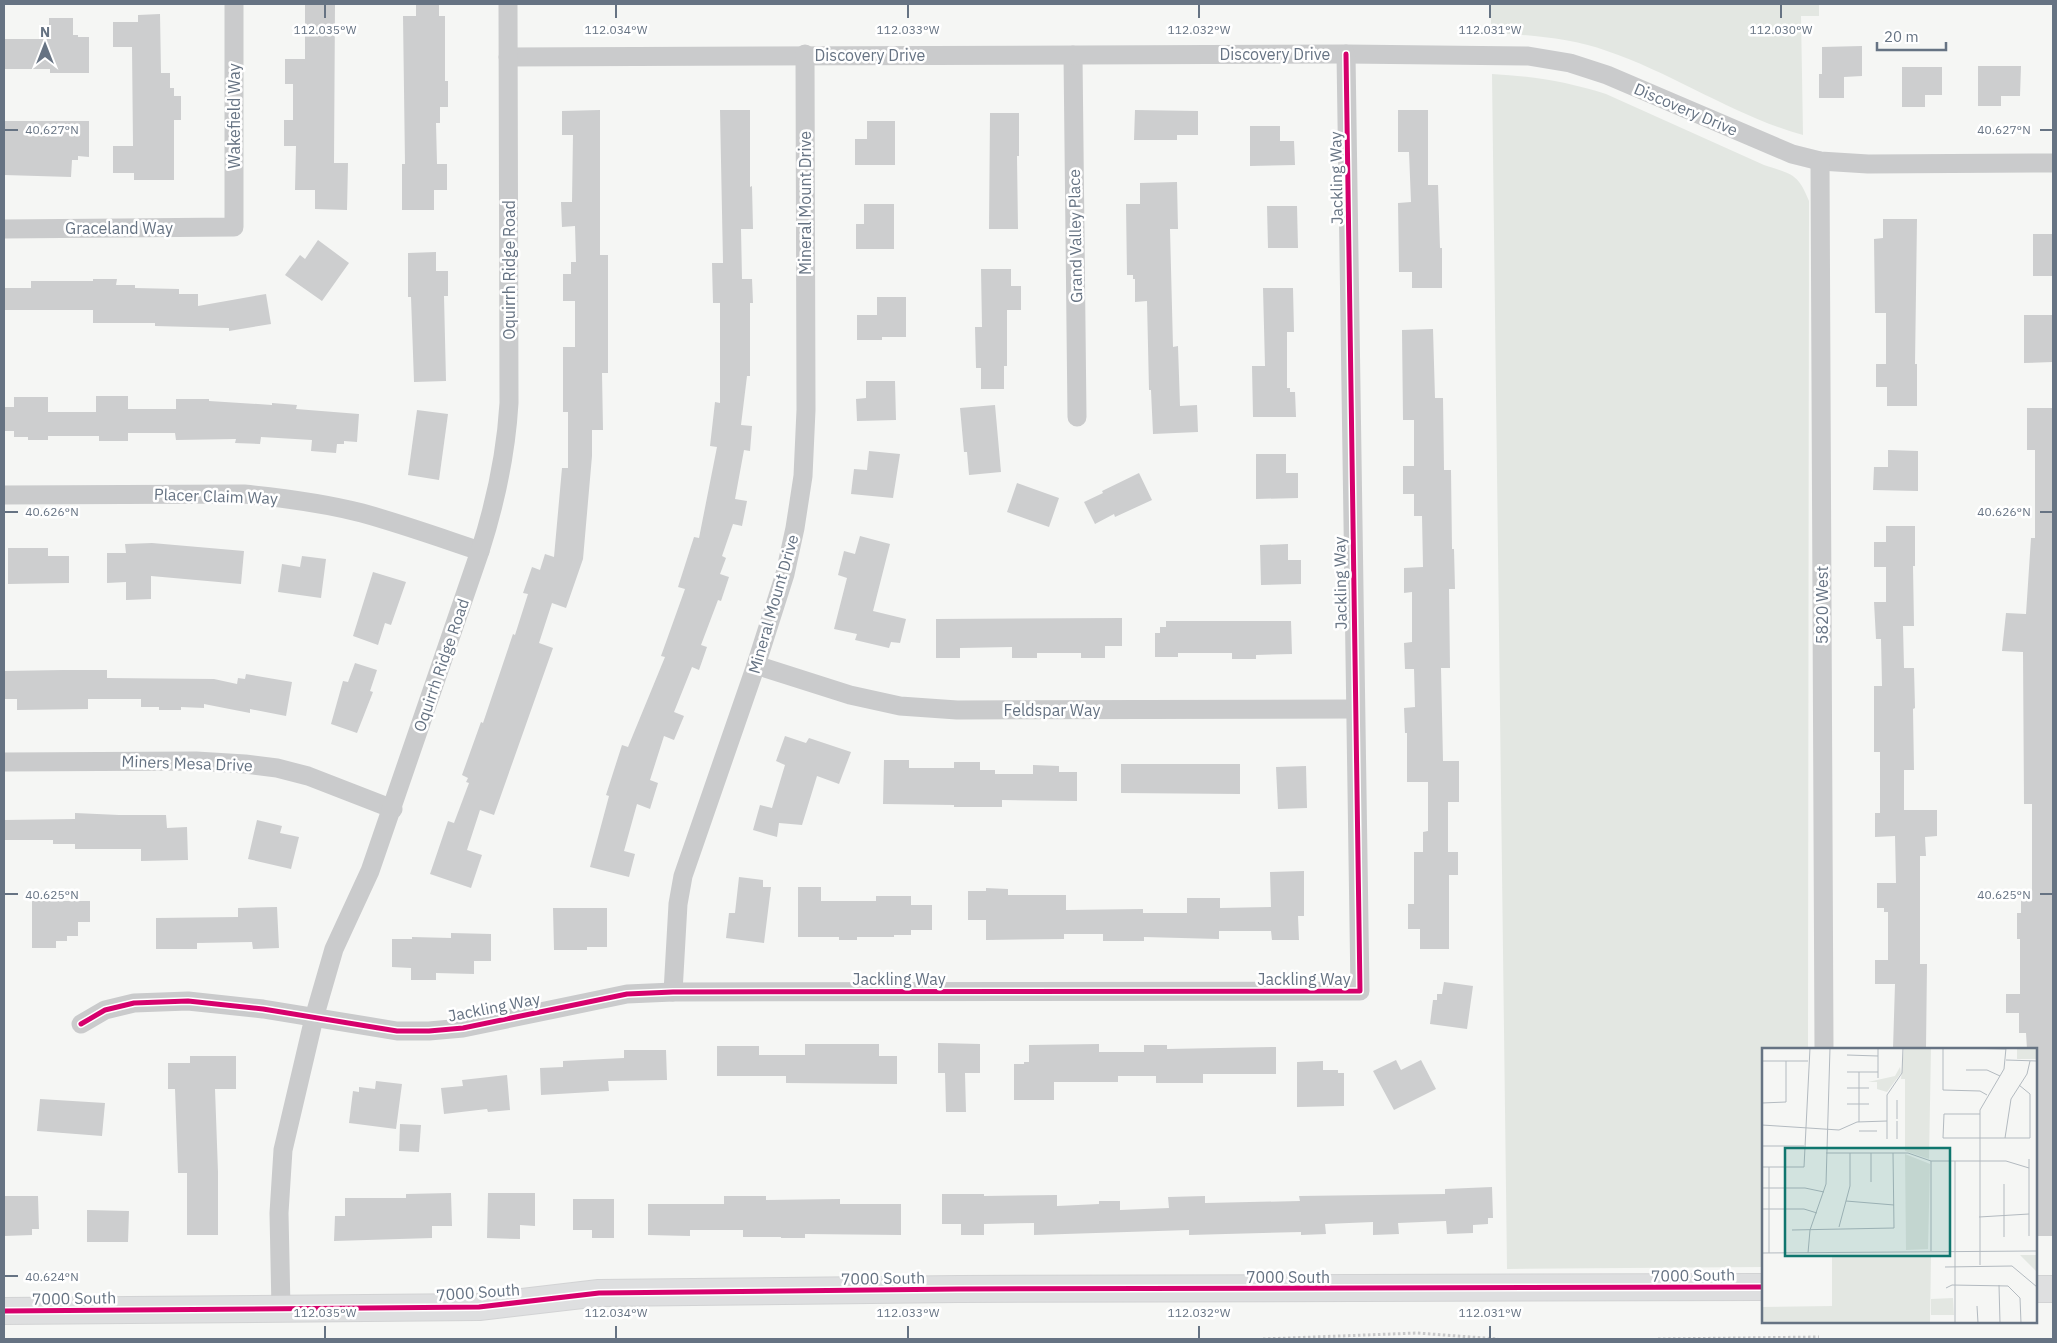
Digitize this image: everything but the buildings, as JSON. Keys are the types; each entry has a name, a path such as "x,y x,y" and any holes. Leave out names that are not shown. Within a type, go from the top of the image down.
{"street":[{"name":"Wakefield Way","path":"234,4 234,227"},
{"name":"Oquirrh Ridge Road","path":"281,1309 279,1213 283,1150 314,1018 334,949 370,871 392,809 480,551 498,488 508,423 508,4"},
{"name":"Discovery Drive","path":"508,57 805,54 1528,56 1570,63 1607,75 1792,154 1820,160 1868,164 2053,163"},
{"name":"Mineral Mount Drive","path":"673,992 678,904 683,876 756,665 785,574 803,476 806,410 805,54"},
{"name":"Jackling Way","path":"81,1024 105,1010 134,1003 188,1001 263,1009 397,1031 429,1031 463,1028 627,994 673,992 1360,991 1354,709 1346,54"},
{"name":"Grand Valley Place","path":"1073,56 1077,417"},
{"name":"5820 West","path":"1820,160 1824,1048"},
{"name":"Graceland Way","path":"4,229 234,227"},
{"name":"Placer Claim Way","path":"4,495 244,494 274,497 362,513 480,551"},
{"name":"Feldspar Way","path":"756,665 850,695 900,706 956,710 1354,709"},
{"name":"Miners Mesa Drive","path":"4,762 196,761 245,764 277,768 308,776 392,809"},
{"name":"7000 South","path":"4,1312 479,1307 599,1293 958,1289 1762,1287"},
{"path":"2037,1289 2053,1290"}],"path":[{"path":"1263,1339 1416,1333 1498,1339"},
{"path":"1658,1339 1819,1337"}],"shaded area":[{"path":"1491,4 1819,4 1819,16 1801,16 1803,135 1753,117 1657,71 1607,51 1564,40 1491,33"},
{"path":"1492,74 1549,80 1606,94 1764,165 1787,173 1801,185 1809,201 1808,1048 1762,1048 1762,1267 1507,1269"}],"cycle path":[{"path":"81,1024 105,1010 134,1003 188,1001 263,1009 397,1031 429,1031 463,1028 627,994 673,992 1360,991 1346,54"},
{"path":"4,1311 479,1307 599,1293 958,1289 1762,1287"}]}
